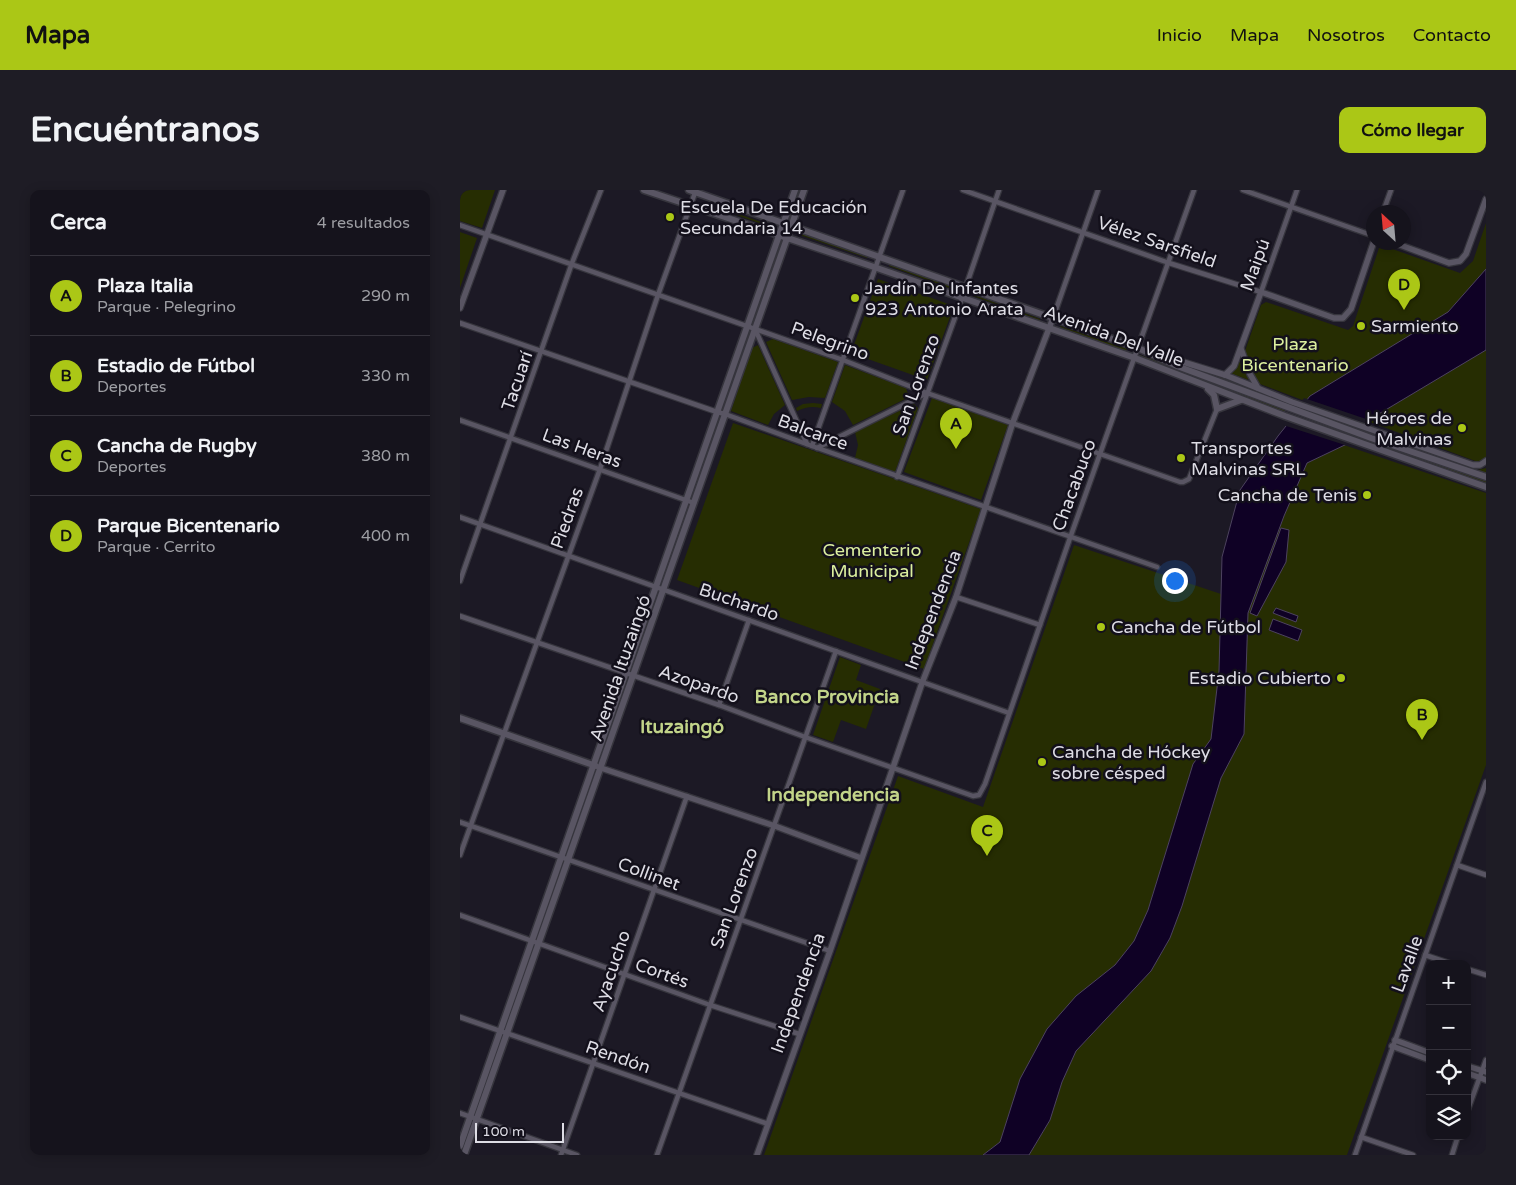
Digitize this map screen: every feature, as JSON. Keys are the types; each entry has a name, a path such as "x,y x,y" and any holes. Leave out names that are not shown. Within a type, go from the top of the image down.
{"main road":[{"name":"Avenida Del Valle","path":"644,190 877,268 1135,358 1285,416 1486,477"},
{"name":"Avenida Ituzaingó","path":"460,1146 473,1118 565,858 600,768 717,412 795,190"},
{"name":"Avenida Ituzaingó","path":"659,589 694,503 804,190"},
{"name":"Avenida Del Valle","path":"693,191 1138,348 1177,366 1291,405 1369,441 1486,486"},
{"path":"1204,386 1214,395 1216,408 1241,400"},
{"name":"Avenida Ituzaingó","path":"565,858 593,765 630,674"},
{"path":"460,718 600,768"},
{"name":"Avenida Ituzaingó","path":"464,1155 473,1118"}],"street":[{"path":"460,308 503,190"},
{"name":"Tacuarí","path":"460,581 600,190"},
{"path":"812,446 877,268 903,190"},
{"name":"Vélez Sarsfield","path":"963,190 1169,263 1261,292 1334,318 1343,318 1350,309 1371,250"},
{"name":"San Lorenzo","path":"897,477 999,190"},
{"name":"Independencia","path":"757,1155 830,951 922,683 956,597 1013,422 1049,329 1098,190"},
{"name":"Chacabuco","path":"982,790 1194,190"},
{"path":"1243,190 1366,233"},
{"name":"Maipú","path":"1225,375 1234,366 1241,350 1297,190"},
{"path":"1386,205 1391,190"},
{"name":"Piedras","path":"460,855 600,469 628,381 690,206 693,191"},
{"path":"1411,249 1446,262 1460,261 1468,250 1486,199"},
{"name":"Pelegrino","path":"460,225 748,326 928,393 1180,482 1189,479 1216,408"},
{"name":"Balcarce","path":"460,323 725,414 897,477 1157,567"},
{"path":"755,329 812,446"},
{"name":"Avenida Del Valle","path":"1138,348 1225,375 1258,388 1291,405 1373,430 1472,465 1480,465 1486,461"},
{"path":"1241,350 1250,374 1258,388"},
{"path":"812,446 928,393"},
{"name":"Las Heras","path":"460,420 694,503"},
{"name":"Buchardo","path":"460,517 1009,713"},
{"path":"956,597 1040,625"},
{"name":"Azopardo","path":"460,616 719,705 973,796 979,795 982,790"},
{"path":"719,705 749,620"},
{"name":"San Lorenzo","path":"657,1155 836,651"},
{"path":"600,768 775,826 861,858"},
{"name":"Lavalle","path":"1355,1155 1486,782"},
{"name":"Ayacucho","path":"562,1153 687,796"},
{"name":"Collinet","path":"460,822 830,951"},
{"path":"1457,865 1486,875"},
{"name":"Cortés","path":"460,915 710,1005 799,1034"},
{"path":"1425,955 1440,960"},
{"path":"1471,970 1486,975"},
{"name":"Rendón","path":"460,1017 768,1124"},
{"path":"1394,1043 1426,1052"},
{"path":"1394,1043 1426,1058"},
{"path":"1471,1104 1483,1079 1486,1060"},
{"path":"1471,1067 1484,1072"},
{"path":"1471,1074 1483,1079"},
{"path":"460,1113 562,1153 577,1155"},
{"path":"1361,1137 1413,1155"},
{"path":"1452,1155 1457,1140"}],"green space":[{"path":"460,190 495,190 482,228 460,221"},
{"path":"703,203 770,225 770,227"},
{"name":"Plaza Bicentenario","path":"1486,223 1486,269 1448,312 1310,396 1305,401 1260,384 1250,371 1245,351 1261,305 1266,302 1348,330 1353,326 1378,250 1395,250 1460,273 1473,261"},
{"path":"460,232 477,238 460,288"},
{"path":"801,233 867,257 867,258 800,235"},
{"path":"778,245 780,246 756,318 754,317"},
{"path":"889,265 956,288 955,290"},
{"path":"878,279 954,306 927,380 851,353"},
{"path":"973,296 1040,319 1040,320"},
{"path":"1060,326 1127,349 1126,351"},
{"path":"747,335 749,335 725,407 723,407"},
{"path":"773,339 838,362 825,398 809,397 792,400 766,342"},
{"path":"758,345 785,405 774,414 768,425 731,411 752,348"},
{"path":"1486,350 1486,459 1482,462 1367,421"},
{"path":"1140,355 1285,410 1284,412 1139,357"},
{"path":"1240,362 1249,380 1230,373"},
{"path":"1182,363 1286,402 1285,404 1179,364"},
{"path":"845,365 906,388 909,397 853,425 845,411 832,402"},
{"path":"932,398 1008,425 981,500 904,472"},
{"path":"803,404 822,404 821,408 809,407 797,411 796,408"},
{"path":"914,404 918,408 895,472 855,458 858,445 855,432"},
{"name":"Cementerio Municipal","path":"733,423 981,509 924,669 677,580"},
{"path":"1375,435 1478,470 1486,468 1486,475"},
{"path":"1370,442 1486,481 1486,483"},
{"path":"1344,445 1486,493 1486,765 1347,1155 1029,1155 1050,1120 1062,1082 1076,1051 1151,971 1170,938 1182,906 1221,778 1244,734 1248,613 1284,516 1307,463"},
{"path":"687,511 663,583 661,582"},
{"path":"1074,545 1221,594 1219,671 1211,740 1193,764 1148,910 1134,941 1115,965 1076,996 1020,1079 1000,1142 983,1155 764,1155 898,776 983,807"},
{"path":"840,657 861,665 856,680 880,689 866,729 841,720 833,742 813,735"}],"shaded area":[{"path":"1486,269 1486,350 1367,421 1349,443 1307,463 1284,516 1248,613 1244,734 1221,778 1182,906 1170,938 1151,971 1076,1051 1062,1082 1050,1120 1029,1155 983,1155 1000,1142 1020,1079 1047,1029 1076,996 1115,965 1134,941 1148,910 1193,764 1211,739 1219,671 1222,557 1240,490 1278,436 1310,396 1448,312"},
{"path":"1281,528 1289,530 1286,562 1257,616 1250,613"},
{"path":"1276,608 1298,616 1296,622 1273,613"},
{"path":"1273,619 1302,630 1298,641 1269,630"}],"pier":[{"path":"1304,398 1372,421 1348,446 1283,425"}],"place":[{"name":"Escuela De Educación Secundaria 14","path":"670,217"},
{"name":"Jardín De Infantes 923 Antonio Arata","path":"855,298"},
{"name":"Parque Bicentenario","path":"1404,310"},
{"name":"Sarmiento","path":"1361,326"},
{"name":"Héroes de Malvinas","path":"1462,428"},
{"name":"Plaza Italia","path":"956,449"},
{"name":"Transportes Malvinas SRL","path":"1181,458"},
{"name":"Cancha de Tenis","path":"1367,495"},
{"name":"Cancha de Fútbol","path":"1101,627"},
{"name":"Estadio Cubierto","path":"1341,678"},
{"name":"Estadio de Fútbol","path":"1422,740"},
{"name":"Cancha de Hóckey sobre césped","path":"1042,762"},
{"name":"Cancha de Rugby","path":"987,856"}],"district":[{"name":"Banco Provincia","path":"827,697"},
{"name":"Ituzaingó","path":"682,727"},
{"name":"Independencia","path":"833,795"}]}
